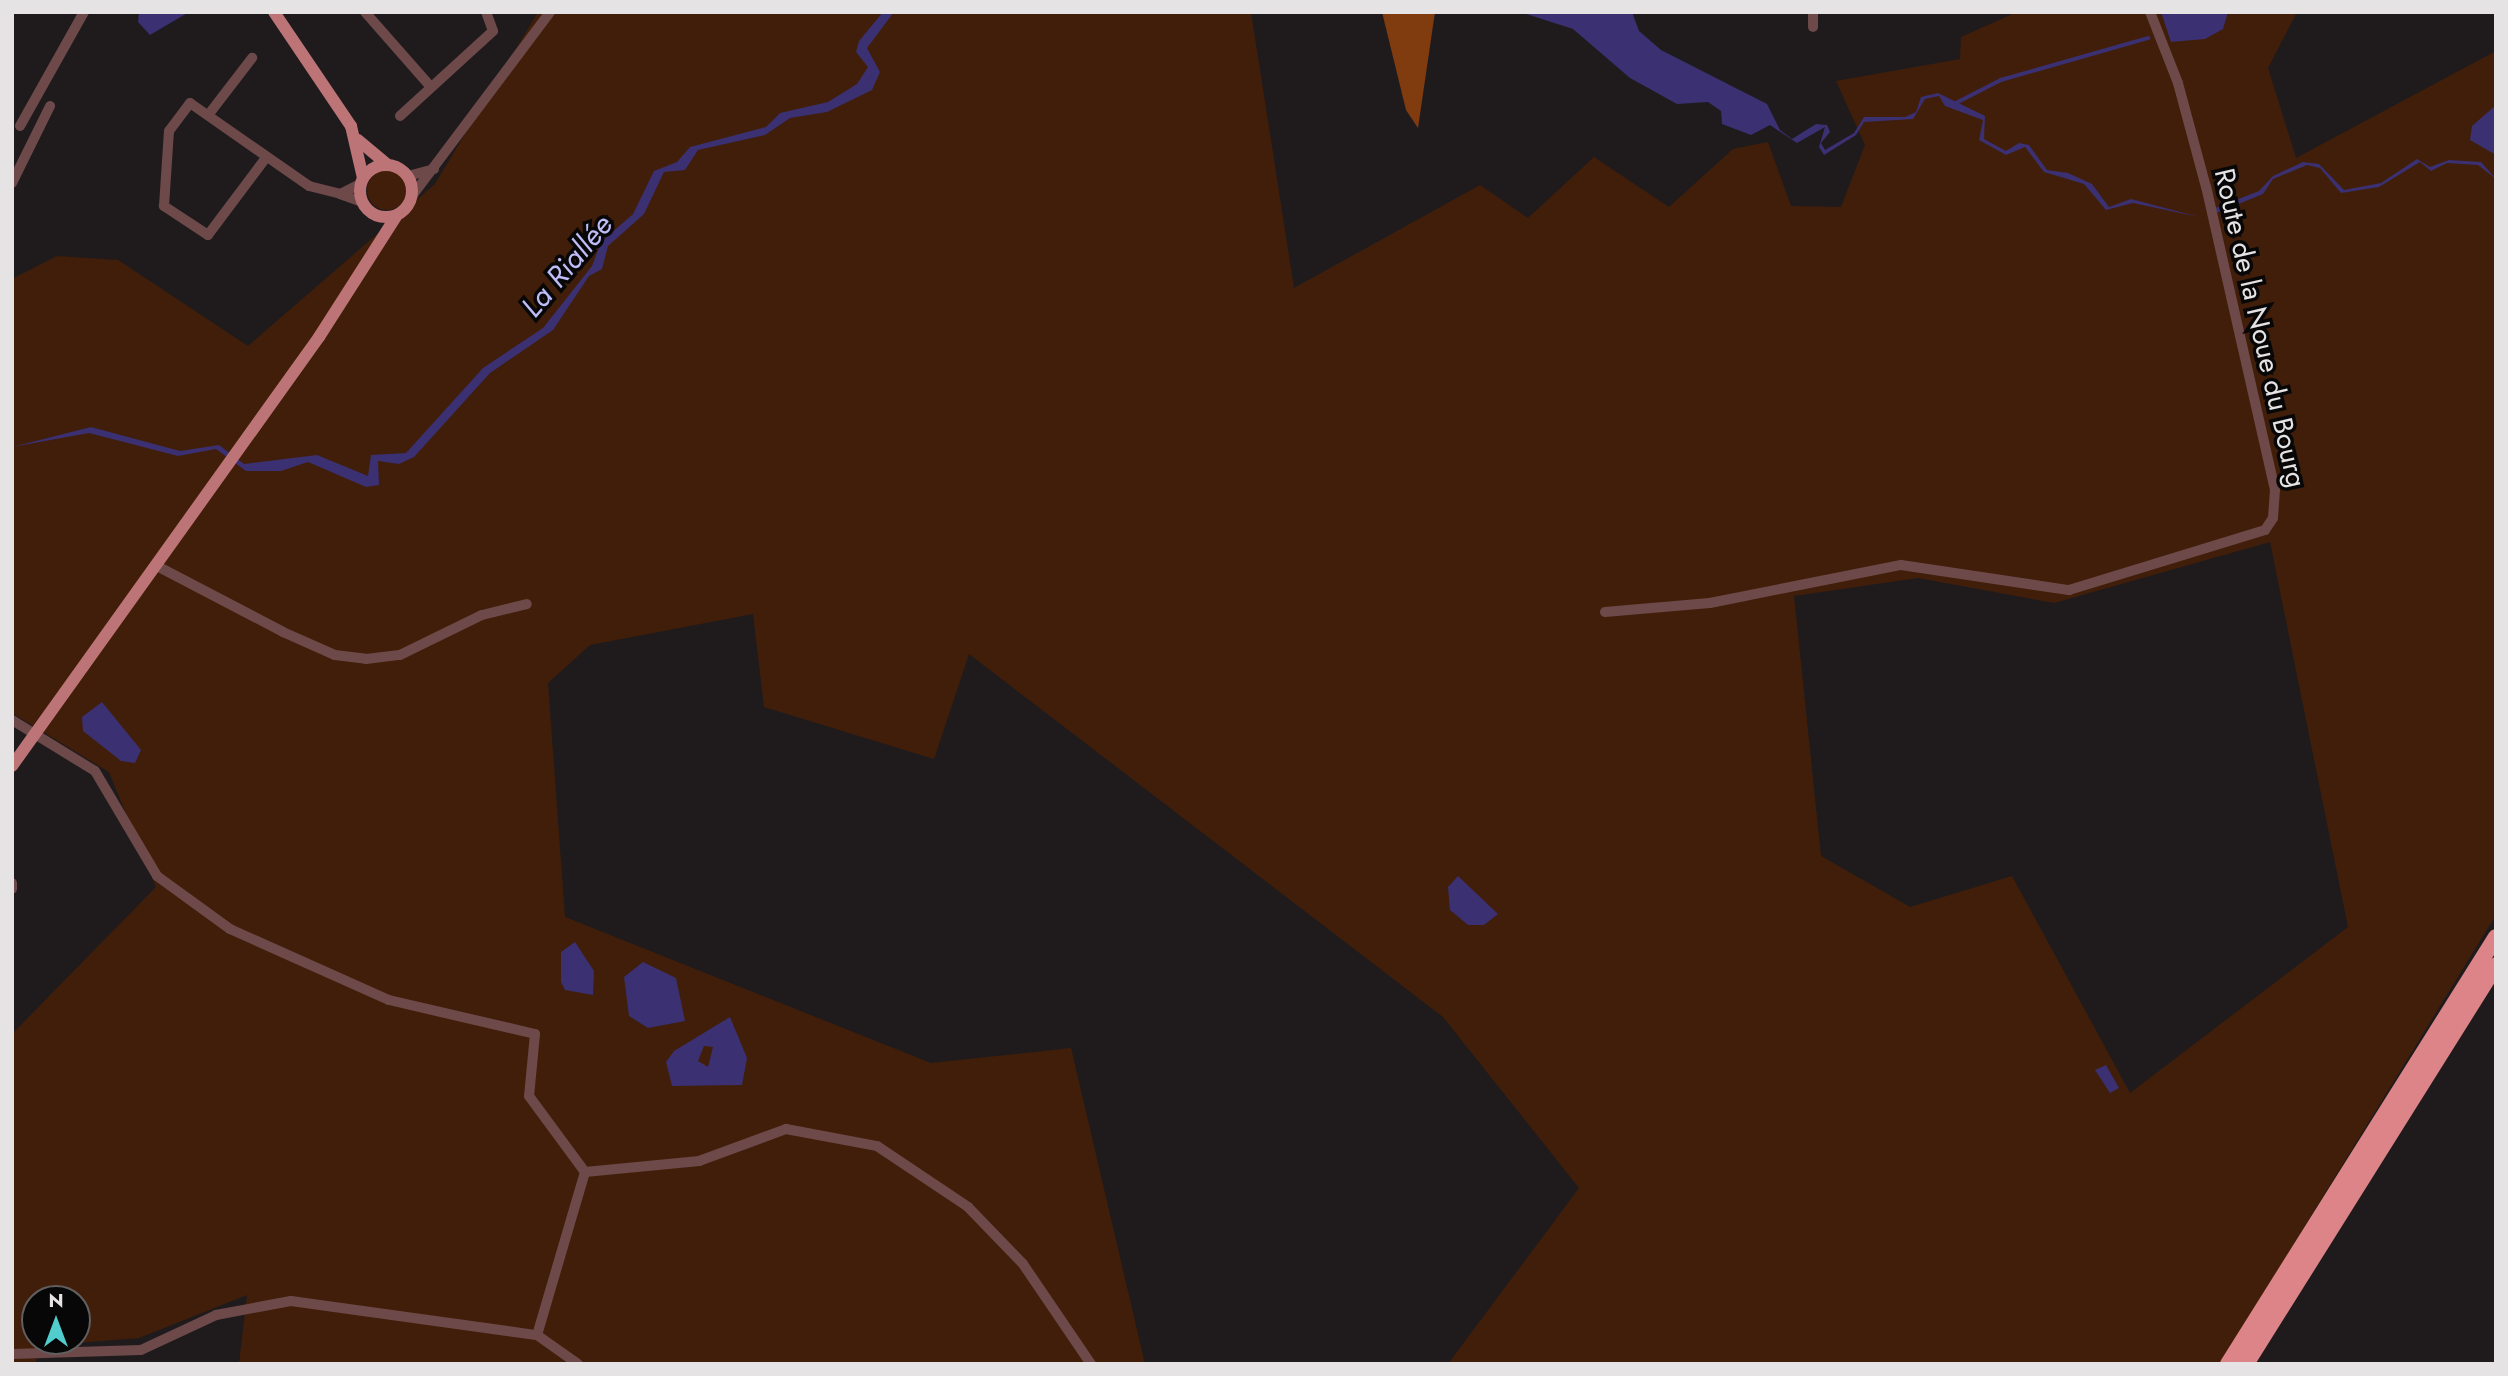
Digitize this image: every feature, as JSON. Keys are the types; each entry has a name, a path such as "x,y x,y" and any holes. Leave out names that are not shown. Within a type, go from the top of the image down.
{"highway":[{"path":"2228,1364 2496,937"},
{"path":"2246,1364 2496,965"}],"main road":[{"path":"12,766 39,735 378,252 397,215 412,195 408,176 387,164 356,138 274,12"},
{"path":"356,138 366,207 378,252"},
{"path":"362,181 387,164"},
{"path":"366,207 397,215"}],"street":[{"path":"38,130 21,124 84,12"},
{"path":"365,12 431,87"},
{"path":"400,116 493,31 486,12"},
{"path":"412,195 436,168 550,12"},
{"path":"1813,27 1814,12"},
{"name":"Route de la Noue du Bourg","path":"1605,612 1710,603 1901,565 2069,590 2265,530 2273,518 2275,490 2206,187 2178,83 2150,12"},
{"path":"209,114 253,58"},
{"path":"265,159 208,235 164,206 160,187 175,116 190,103 209,114 265,159 325,195 340,194 362,181"},
{"path":"12,183 50,106"},
{"path":"408,176 436,168"},
{"path":"340,194 366,207"},
{"path":"157,566 325,651 366,659 400,655 482,615 527,604"},
{"path":"12,720 39,735 109,786 139,852 158,876 230,929 389,1000 535,1034 529,1096 585,1172"},
{"path":"12,883 12,889"},
{"path":"585,1172 699,1161 786,1129 877,1146 968,1207 1023,1264 1091,1364"},
{"path":"537,1335 585,1172"},
{"path":"12,1354 141,1350 216,1315 291,1301 537,1335 578,1364"}],"shaded area":[{"path":"139,12 189,12 150,35 138,22"},
{"path":"538,12 1251,12 1294,288 1480,185 1528,218 1594,157 1669,207 1733,149 1768,142 1791,206 1841,207 1865,145 1836,81 1960,59 1961,37 2017,12 2297,12 2268,68 2296,158 2496,51 2496,915 2220,1364 1448,1364 1579,1188 1443,1017 969,654 934,759 764,707 753,614 590,645 548,683 565,917 931,1063 1071,1048 1145,1364 239,1364 247,1295 139,1338 91,1342 91,1285 21,1285 21,1355 36,1355 36,1364 12,1364 12,1034 156,887 109,772 12,713 12,279 57,256 118,260 248,346 435,184","holes":["2270,542 2348,927 2130,1093 2012,876 1910,907 1821,856 1794,596 1918,578 2054,603"]},
{"name":"La Riallée","path":"883,12 894,12 867,48 880,72 872,90 827,112 790,118 765,135 698,150 685,170 664,172 644,214 608,246 602,269 589,276 553,330 490,373 414,457 399,464 378,461 379,485 366,487 308,462 281,471 246,471 216,449 178,456 89,433 12,447 91,427 180,451 219,445 244,464 317,455 368,476 371,455 406,453 483,368 543,328 592,266 601,242 633,214 654,171 677,162 690,147 766,127 780,113 828,102 857,84 868,67 856,52 859,41"},
{"path":"1382,12 1435,12 1418,128 1406,110"},
{"path":"1520,12 1632,12 1639,31 1661,50 1767,104 1780,130 1792,139 1816,124 1827,125 1830,132 1821,143 1825,150 1854,133 1864,117 1905,117 1916,112 1921,97 1938,93 1985,116 1984,139 2006,151 2019,143 2029,145 2047,170 2068,173 2092,184 2109,207 2131,199 2199,217 2133,203 2106,210 2084,184 2044,172 2025,147 2006,155 1979,140 1983,120 1945,106 1939,96 1925,99 1913,119 1864,122 1856,135 1824,155 1819,147 1825,127 1797,143 1770,125 1751,135 1722,124 1721,111 1708,102 1677,104 1630,78 1573,29"},
{"path":"2161,12 2228,12 2223,29 2205,39 2171,42"},
{"path":"2496,105 2496,155 2470,140 2472,126"},
{"path":"2417,159 2430,167 2449,160 2481,162 2496,179 2478,165 2447,163 2431,171 2420,162 2379,187 2341,193 2320,168 2307,165 2273,179 2263,194 2214,214 2215,208 2259,191 2273,176 2303,162 2319,164 2344,190 2381,183"},
{"path":"387,170 395,171 401,176 406,182 406,198 401,204 395,209 387,210 379,209 373,204 368,198 367,190 368,182 373,176 379,171"},
{"path":"102,702 141,750 135,763 121,761 83,731 82,717"},
{"path":"1458,876 1498,914 1484,925 1468,925 1450,910 1448,887"},
{"path":"575,942 594,971 593,995 565,990 561,982 561,952"},
{"path":"643,962 676,978 685,1021 648,1028 629,1016 624,977"},
{"path":"730,1017 747,1058 742,1085 672,1086 666,1062 674,1051","holes":["704,1046 713,1047 708,1067 698,1061"]},
{"path":"2106,1065 2119,1088 2110,1093 2095,1070"}],"waterway":[{"path":"1956,103 2001,80 2148,38"}]}
